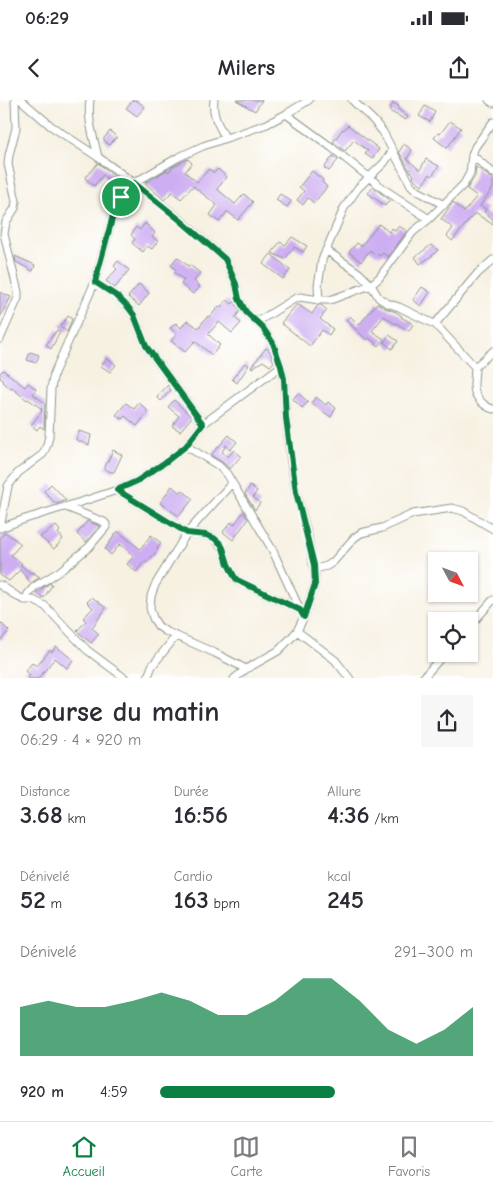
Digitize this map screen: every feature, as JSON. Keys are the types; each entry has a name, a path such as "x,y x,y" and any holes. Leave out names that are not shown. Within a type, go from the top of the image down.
{"street":[{"path":"0,339 18,298 4,234 6,222 15,208 16,201 8,164 16,128 16,100"},
{"path":"21,100 51,126 134,183 225,259 236,284 239,299 246,312 257,322 273,343 284,379 291,462 296,492 315,569 315,584 304,617 297,631 278,651 234,678"},
{"path":"90,100 88,113 98,157"},
{"path":"214,100 213,109 216,122 226,138"},
{"path":"0,528 8,486 18,473 43,454 47,445 54,373 95,282 115,208 121,197 134,183 179,157 203,146 267,124 309,100"},
{"path":"352,100 383,132 411,185 416,190 444,205"},
{"path":"489,100 493,103"},
{"path":"286,114 368,178 429,219"},
{"path":"257,322 296,298 307,297 330,300 371,285 379,278 413,232 444,205 464,184 468,177 475,147 493,122"},
{"path":"319,300 318,286 322,260 344,208 358,188 384,163 393,150"},
{"path":"472,155 493,173"},
{"path":"326,250 359,273 371,285 379,298 386,303 399,306 435,324 475,367 476,376 473,386 475,393 482,403 493,409"},
{"path":"435,324 472,280 493,260"},
{"path":"95,282 118,297 128,307 134,315 146,346 203,424"},
{"path":"475,367 493,351"},
{"path":"0,528 117,490 137,481 186,446 203,424 281,366"},
{"path":"186,446 219,466 227,474 272,549 304,617"},
{"path":"232,483 187,533 154,585 150,596 150,608 158,626 246,670"},
{"path":"117,490 187,533 206,535 218,541 237,580 300,610"},
{"path":"25,600 34,588 60,571 89,548 106,527 104,522 66,506"},
{"path":"315,569 327,566 333,562 354,538 361,533 382,528 413,514 452,508 464,511 493,530"},
{"path":"0,585 15,596 25,600 33,600 45,606 87,650 126,678"},
{"path":"478,617 493,600"},
{"path":"297,631 334,660 350,678"},
{"path":"146,678 152,666 176,636"},
{"path":"422,678 437,662"}],"building":[{"path":"133,100 136,100 145,107 137,116 126,108"},
{"path":"236,100 262,100 255,111"},
{"path":"393,103 399,106 398,109 408,117 406,120 389,111"},
{"path":"425,106 435,112 430,122 419,116"},
{"path":"450,121 461,128 447,148 434,138 438,133 440,134"},
{"path":"348,125 379,149 372,159 365,154 368,151 354,140 345,151 333,142"},
{"path":"110,131 117,137 109,145 104,138"},
{"path":"404,144 412,150 407,159 420,170 426,159 439,166 422,185 414,179 414,175 399,152"},
{"path":"333,156 338,160 329,171 324,168"},
{"path":"188,159 192,163 185,172 197,182 209,169 214,173 218,169 227,177 217,189 235,204 244,194 253,202 238,220 227,212 219,222 210,215 217,205 193,186 181,199 172,192 164,200 145,183 167,170 169,172 172,167"},
{"path":"98,163 117,178 112,184 103,175 94,186 85,178"},
{"path":"476,167 493,178 493,188 480,206 486,209 484,212 493,219 493,222 492,224 475,213 452,241 447,236 453,228 441,219 453,202 464,212 477,196 467,189 475,176"},
{"path":"312,171 323,180 322,182 327,187 314,203 308,198 303,205 297,200 304,191 299,187"},
{"path":"373,187 390,200 385,206 368,193"},
{"path":"280,194 291,201 287,207 276,200"},
{"path":"145,223 155,233 152,237 158,241 152,249 147,246 143,252 132,243 135,239 131,235 136,227 140,230"},
{"path":"379,224 389,232 392,228 395,231 399,226 407,231 388,257 383,253 380,256 376,255 370,250 361,262 349,252 357,243 361,246"},
{"path":"292,237 307,246 303,252 294,247 285,259 272,253 280,242 285,245"},
{"path":"431,245 438,250 420,264 415,257"},
{"path":"271,254 290,270 283,279 263,264"},
{"path":"15,256 35,265 33,271 16,262"},
{"path":"177,257 200,273 194,281 200,287 193,294 181,284 184,280 174,272 176,270 171,265"},
{"path":"118,261 129,270 115,288 106,281 117,269 114,266"},
{"path":"139,284 149,293 139,306 128,297"},
{"path":"422,287 430,292 421,306 413,300"},
{"path":"0,292 11,297 0,317"},
{"path":"227,300 232,304 235,302 240,311 235,318 241,323 232,333 219,322 208,334 220,345 212,355 195,341 185,352 171,341 177,334 170,328 176,323 181,328 187,320 198,328 208,316 210,317"},
{"path":"377,303 396,312 413,324 409,331 384,316 372,331 384,339 379,346 369,338 367,340 346,320 350,316 359,325"},
{"path":"297,304 312,314 318,305 327,310 320,319 333,329 329,335 322,330 310,346 281,323"},
{"path":"68,316 72,319 67,332 60,326"},
{"path":"57,330 60,332 51,349 46,345"},
{"path":"389,335 398,341 392,349 384,342"},
{"path":"266,348 270,351 274,362 270,366 263,361 252,368 251,367"},
{"path":"30,352 39,355 36,363 27,360"},
{"path":"107,358 116,365 110,372 101,366"},
{"path":"245,363 249,365 237,383 232,379"},
{"path":"3,370 25,387 28,383 36,389 33,394 45,403 44,429 40,426 37,430 31,425 42,409 3,382 0,378 0,373"},
{"path":"168,385 171,390 161,401 157,397"},
{"path":"298,393 308,402 302,408 293,399"},
{"path":"316,397 326,405 328,402 336,408 331,417 311,403"},
{"path":"174,400 192,417 180,431 172,426 179,416 168,407"},
{"path":"126,403 134,409 139,403 147,410 147,413 137,426 125,416 122,419 116,415"},
{"path":"79,431 91,435 89,445 76,440"},
{"path":"229,435 237,442 230,450 226,445 222,452 228,457 234,450 241,456 230,469 211,455"},
{"path":"113,450 122,455 114,472 111,472 104,469"},
{"path":"51,484 66,500 56,504 44,491"},
{"path":"172,486 180,493 182,490 193,499 179,516 160,503"},
{"path":"250,486 257,491 253,497 260,503 255,510 245,494"},
{"path":"243,512 248,519 233,540 223,532 231,522 234,525"},
{"path":"87,521 100,526 86,542 77,534"},
{"path":"56,526 60,531 58,533 63,539 54,549 40,537"},
{"path":"5,532 21,544 11,555 31,573 40,577 31,583 20,570 9,581 0,575 0,538"},
{"path":"117,532 140,549 151,535 161,543 158,550 136,572 127,564 134,556 120,544 111,555 105,549"},
{"path":"50,583 52,585 44,598 36,593"},
{"path":"92,597 106,608 92,628 99,634 91,643 77,631 86,621 83,618 93,608 87,602"},
{"path":"0,622 9,631 0,641"},
{"path":"56,646 73,660 67,668 55,658 39,678 28,678 30,675 25,671 32,663 37,666 50,650 52,652"}],"route":[{"path":"134,183 225,259 236,284 239,299 246,312 263,328 273,343 284,379 286,418 296,492 314,565 315,584 304,617 300,610 237,580 228,564 221,544 214,538 187,533 117,490 137,481 167,461 186,446 203,424 152,356 140,333 134,315 128,307 118,297 95,282 115,208 121,197 134,183"}]}
